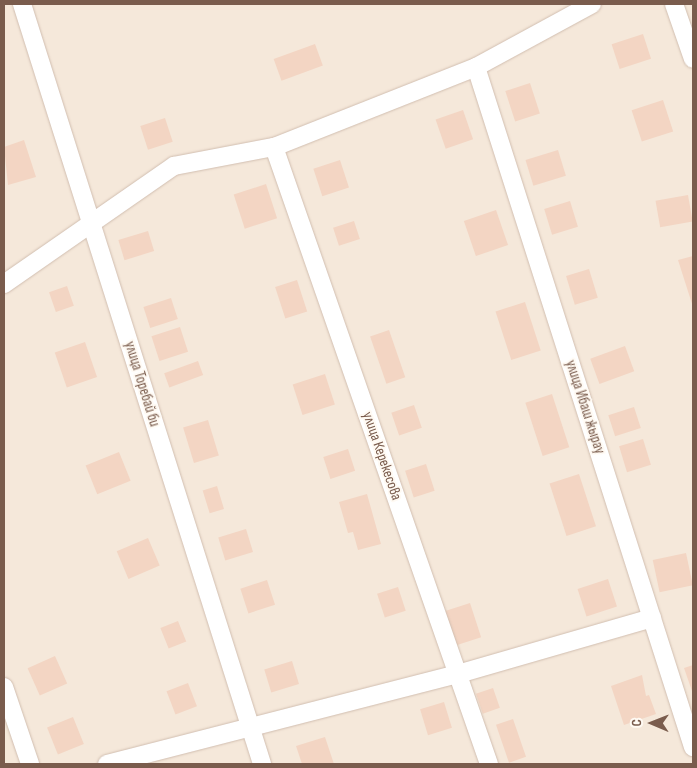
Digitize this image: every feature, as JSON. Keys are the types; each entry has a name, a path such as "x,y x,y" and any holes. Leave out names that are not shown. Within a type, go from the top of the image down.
{"street":[{"name":"улица Торебай би","path":"22,4 262,764"},
{"path":"4,284 174,166 274,147 476,67 592,4"},
{"path":"674,4 693,59"},
{"name":"улица Ибаш жырау","path":"476,67 693,746"},
{"name":"улица Керекесова","path":"274,147 489,764"},
{"path":"107,764 251,729 458,674 652,618"},
{"path":"4,687 30,764"}],"shaded area":[{"path":"4,4 693,4 693,764 4,764"}],"building":[{"path":"643,34 651,59 620,69 612,44"},
{"path":"315,44 323,66 282,81 274,59"},
{"path":"530,83 540,113 515,121 505,91"},
{"path":"663,100 673,131 642,142 632,110"},
{"path":"463,110 473,139 446,149 436,119"},
{"path":"165,118 173,142 148,150 140,126"},
{"path":"24,140 36,177 8,185 4,147"},
{"path":"558,150 566,176 533,186 525,160"},
{"path":"340,160 349,188 322,196 313,169"},
{"path":"266,184 277,218 245,229 234,195"},
{"path":"688,195 693,222 660,227 656,201"},
{"path":"570,201 578,227 552,235 544,209"},
{"path":"496,210 508,245 476,256 464,221"},
{"path":"354,221 360,239 339,246 333,228"},
{"path":"148,231 154,251 124,260 118,240"},
{"path":"693,256 693,307 678,260"},
{"path":"589,269 598,298 575,305 566,276"},
{"path":"297,280 307,311 285,318 275,287"},
{"path":"67,286 74,306 56,312 49,292"},
{"path":"171,298 178,319 150,328 143,307"},
{"path":"525,302 541,351 511,360 496,312"},
{"path":"180,327 188,352 160,361 151,336"},
{"path":"389,330 405,377 386,384 370,337"},
{"path":"85,342 97,377 67,387 55,352"},
{"path":"625,346 634,371 599,384 590,359"},
{"path":"198,361 203,375 169,387 164,373"},
{"path":"325,374 335,404 303,415 293,385"},
{"path":"552,394 569,447 543,456 525,403"},
{"path":"414,405 422,428 399,436 391,413"},
{"path":"634,407 641,428 615,436 608,415"},
{"path":"208,420 219,455 194,463 183,428"},
{"path":"643,439 651,465 627,472 619,446"},
{"path":"348,449 355,471 330,479 323,457"},
{"path":"119,452 131,481 97,494 86,465"},
{"path":"426,464 435,491 414,497 405,471"},
{"path":"579,474 596,526 567,536 550,484"},
{"path":"217,486 224,509 210,513 203,490"},
{"path":"367,494 381,544 358,550 353,532 348,533 339,502"},
{"path":"246,529 253,552 225,560 218,537"},
{"path":"148,538 160,566 128,579 117,551"},
{"path":"686,553 693,585 660,592 653,560"},
{"path":"608,579 617,607 587,616 578,589"},
{"path":"267,580 275,605 248,613 240,589"},
{"path":"398,587 406,611 385,618 377,594"},
{"path":"470,603 481,637 456,645 445,611"},
{"path":"178,621 186,641 169,649 160,628"},
{"path":"55,656 67,683 40,696 28,668"},
{"path":"292,661 299,684 271,692 264,669"},
{"path":"693,665 693,694 684,668"},
{"path":"642,675 646,696 649,695 656,714 624,725 611,686"},
{"path":"188,683 197,706 175,715 167,691"},
{"path":"493,688 500,708 483,714 476,694"},
{"path":"444,702 452,728 428,735 420,709"},
{"path":"73,717 84,744 58,754 47,727"},
{"path":"513,719 526,757 509,763 496,725"},
{"path":"325,737 334,764 302,764 296,746"}]}
